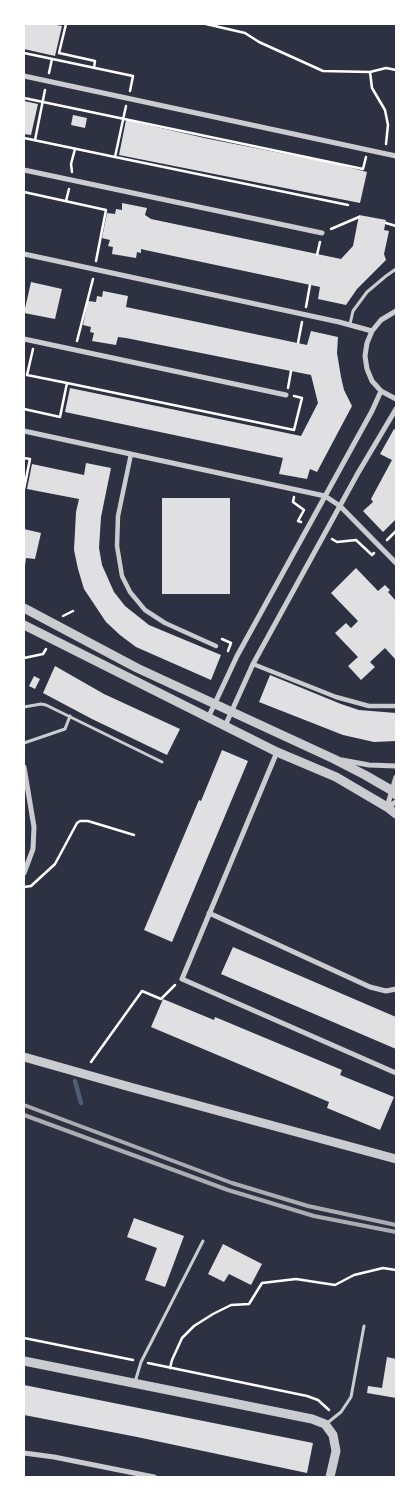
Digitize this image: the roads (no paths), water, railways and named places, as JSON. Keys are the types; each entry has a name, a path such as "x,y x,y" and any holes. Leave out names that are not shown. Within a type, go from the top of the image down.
{"street":[{"path":"24,76 396,156"},
{"path":"24,170 322,233"},
{"path":"24,254 350,324 372,331"},
{"path":"396,311 381,320 372,331 366,343 365,356 372,380 381,391 396,399"},
{"path":"24,339 286,395"},
{"path":"208,718 237,656 372,411 381,391"},
{"path":"225,726 253,664 396,409"},
{"path":"24,431 325,496 340,506 396,562"},
{"path":"131,454 118,516 117,546 122,576 130,592 145,610 165,622 216,646"},
{"path":"26,611 137,668 334,759 394,793"},
{"path":"24,625 276,752 336,778 396,814"},
{"path":"253,664 336,697 369,706 396,706"},
{"path":"276,752 182,979 396,1072"},
{"path":"334,759 369,765 396,766"},
{"path":"24,767 34,827 33,850 24,873"},
{"path":"387,807 394,793 396,777"},
{"path":"387,807 396,802"},
{"path":"209,913 370,987 386,991 396,990"},
{"path":"24,1057 396,1159"},
{"path":"24,1361 312,1419 325,1424 333,1435 336,1451 330,1477"},
{"path":"24,1452 154,1477"}],"lane":[{"path":"350,324 353,311 367,292 396,269"},
{"path":"24,706 46,705 162,762"},
{"path":"24,743 65,729 70,716"},
{"path":"135,1383 140,1362 203,1241"},
{"path":"325,1424 341,1412 351,1397 364,1326"}],"waterway":[{"path":"75,1081 81,1103"}],"railway":[{"path":"24,1105 232,1183 308,1206 396,1225"},
{"path":"24,1115 228,1190 314,1216 396,1232"}]}
